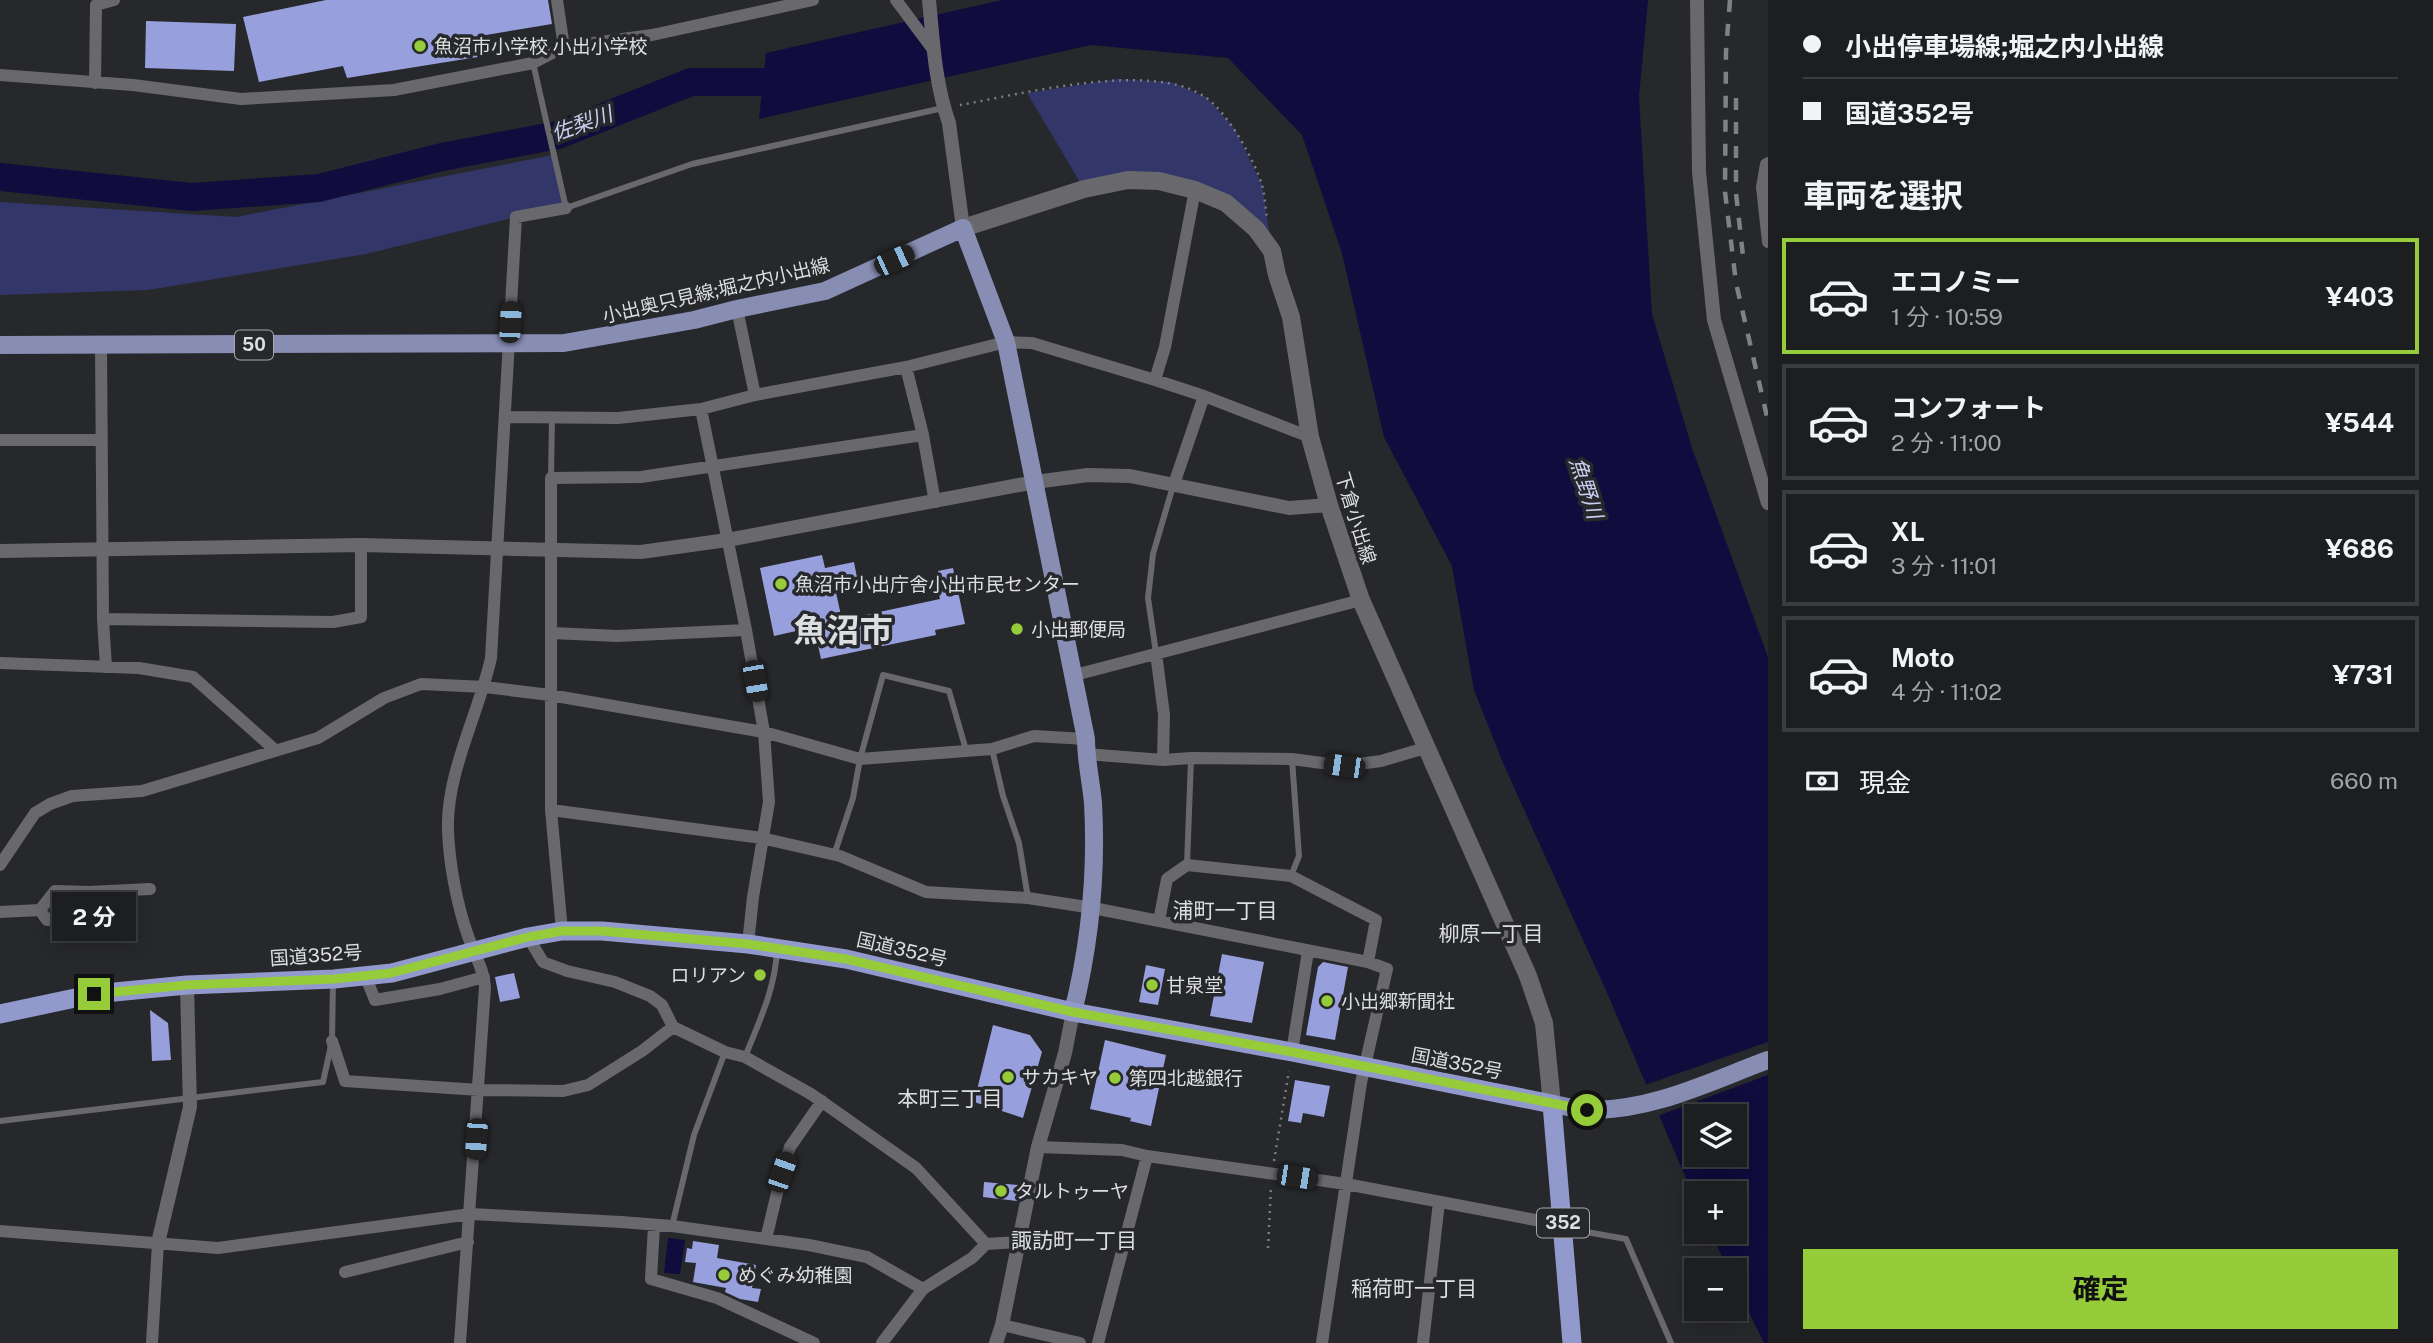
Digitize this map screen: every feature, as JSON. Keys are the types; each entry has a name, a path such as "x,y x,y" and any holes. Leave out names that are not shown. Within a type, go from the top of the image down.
{"highway":[{"name":"国道352号","path":"0,1014 94,994 187,985 334,979 391,973 528,937 562,931 602,931 748,944 846,959 1290,1061 1364,1067 1552,1104"},
{"name":"352","path":"1552,1104 1572,1343"}],"main road":[{"name":"下倉小出線","path":"963,228 1084,189 1128,180 1159,181 1195,190 1226,203 1243,216 1272,251 1277,275 1292,317 1310,437 1329,505 1361,600 1528,976 1544,1023 1552,1104"},
{"name":"小出奥只見線;堀之内小出線","path":"0,345 564,344 694,320 825,291 963,228"},
{"path":"963,228 1006,342 1075,675 1086,746 1093,803 1093,908 1084,968 1073,1012"},
{"path":"1552,1104 1587,1110 1610,1110 1649,1103 1768,1060"}],"street":[{"path":"94,83 96,5 114,0"},
{"path":"557,0 564,47"},
{"path":"0,75 133,85 241,99 394,90 534,68 564,47 652,35 813,0"},
{"path":"897,0 934,51"},
{"path":"929,0 934,51 943,108 949,123 963,228"},
{"path":"1697,0 1699,172 1714,320 1768,503"},
{"path":"1768,163 1762,187 1768,242"},
{"path":"1154,380 1165,347 1195,190"},
{"path":"460,1343 471,1214 484,977 457,899 448,829 456,771 485,687 491,658 516,217 564,203"},
{"path":"737,309 755,396"},
{"path":"506,417 618,418 701,409 1006,342 1032,343 1154,380 1204,396 1310,437"},
{"path":"100,345 103,619 106,667"},
{"path":"906,366 923,435 935,502"},
{"path":"1174,484 1204,396"},
{"path":"701,409 764,732 769,803 748,944"},
{"path":"562,931 551,810 551,478 641,477 923,435"},
{"path":"0,440 102,440"},
{"path":"0,551 360,545 640,552 727,540 1035,482 1088,475 1130,477 1174,484 1289,508 1329,505"},
{"path":"103,619 333,622 361,617 360,545"},
{"path":"1075,675 1361,600"},
{"path":"552,633 617,636 746,630"},
{"path":"1156,653 1164,715 1163,760"},
{"path":"0,663 139,668 193,677 275,750"},
{"path":"0,865 35,814 50,804 72,796 142,792 318,738 384,698 421,684 485,687 550,695 764,732 860,759 992,749 1034,736 1163,760 1292,759 1344,766 1381,761 1425,748"},
{"path":"551,810 762,838 834,855 926,892 1028,898 1093,908 1368,962 1387,969 1364,1067 1322,1343"},
{"path":"1159,921 1167,879 1187,865 1291,876 1376,920 1368,962"},
{"path":"0,912 40,910 55,891 150,889"},
{"path":"40,910 47,920 89,913 89,892"},
{"path":"528,937 542,962 615,982 650,996 662,1006 673,1027 725,1052 745,1057 822,1101 916,1168 986,1244"},
{"path":"1290,1061 1308,951"},
{"path":"365,975 375,1000 440,989 484,977"},
{"path":"152,1343 158,1242 190,1107 187,985"},
{"path":"996,1343 1038,1147 1065,1053 1073,1012"},
{"path":"332,1041 345,1081 479,1090 564,1091 588,1085 642,1051 673,1027"},
{"path":"766,1239 790,1147 822,1101"},
{"path":"1038,1147 1122,1150 1147,1156 1346,1184 1546,1222 1564,1228"},
{"path":"1098,1343 1147,1156"},
{"path":"1423,1343 1439,1202"},
{"path":"0,1231 218,1248 471,1214 621,1222 672,1226 809,1245 867,1257 923,1289"},
{"path":"654,1226 651,1279 717,1298 814,1343"},
{"path":"345,1272 468,1242"},
{"path":"882,1343 923,1289 972,1258 986,1244 1018,1242"},
{"path":"1002,1325 1080,1343"}],"lane":[{"path":"534,68 564,203 692,163 943,108"},
{"path":"551,478 552,418"},
{"path":"1156,653 1148,598 1153,554 1174,484"},
{"path":"834,855 853,798 860,759 883,675 949,691 967,751"},
{"path":"992,749 1003,796 1019,844 1028,898"},
{"path":"1187,865 1191,758"},
{"path":"1291,876 1298,856 1292,759"},
{"path":"745,1057 766,1006 776,967 777,949"},
{"path":"0,1121 323,1082 332,1041 334,979"},
{"path":"672,1226 694,1135 725,1052"},
{"path":"1564,1228 1626,1239 1671,1343"}],"path":[{"path":"943,108 1117,79 1171,82 1206,97 1235,129 1262,185 1272,251"},
{"path":"1274,1161 1290,1061"},
{"path":"1268,1248 1271,1183"}],"shaded area":[{"path":"1117,79 1171,82 1206,97 1235,129 1262,185 1272,251 1243,216 1159,181 1084,189 1027,93"},
{"path":"553,155 566,208 516,217 366,254 148,290 0,295 0,202 236,217"}],"water":[{"name":"魚野川","path":"1002,0 1648,0 1639,97 1652,314 1692,448 1768,657 1768,1343 1764,1343 1747,1308 1747,1258 1723,1258 1716,1244 1747,1244 1747,1181 1687,1181 1608,995 1503,763 1474,690 1452,566 1384,437 1342,253 1302,135 1228,58 1091,45 759,119 766,53"},
{"path":"668,1238 685,1240 680,1274 664,1273"}],"pier":[{"path":"1768,1042 1768,1075 1655,1117 1642,1086"}],"building":[{"path":"326,0 548,0 552,24 480,36 484,56 347,78 343,66 259,82 243,17"},
{"path":"146,21 236,24 234,71 145,68"},
{"path":"822,555 825,568 854,562 858,583 835,588 842,620 940,599 936,580 940,579 938,571 953,568 965,624 935,630 936,635 821,659 814,627 774,636 760,568"},
{"path":"1222,954 1264,962 1252,1023 1210,1016"},
{"name":"小出郷新聞社","path":"1323,962 1348,967 1335,1040 1306,1035 1318,967"},
{"name":"甘泉堂","path":"1146,965 1165,969 1158,1005 1139,1002"},
{"path":"514,973 520,998 500,1002 495,977"},
{"path":"150,1010 168,1023 171,1060 152,1061"},
{"name":"サカキヤ","path":"993,1025 1030,1035 1042,1052 1023,1118 974,1102"},
{"path":"1105,1040 1166,1055 1151,1126 1130,1121 1131,1118 1090,1109"},
{"path":"1295,1080 1330,1086 1324,1117 1303,1113 1301,1123 1288,1121"},
{"name":"タルトゥーヤ","path":"984,1182 1019,1185 1017,1201 983,1197"},
{"name":"めぐみ幼稚園","path":"693,1241 719,1245 717,1258 756,1265 752,1288 761,1289 758,1302 740,1299 725,1292 726,1288 693,1282 696,1263 685,1262 687,1248 692,1249"}],"waterway":[{"name":"佐梨川","path":"0,177 192,197 319,188 442,157 558,135 691,82 778,82 799,78"}],"railway":[{"path":"1730,0 1726,51 1725,192 1736,283 1768,421"},
{"path":"1736,98 1736,193 1744,265"}],"place":[{"name":"魚沼市小学校 小出小学校","path":"420,46"},
{"name":"魚沼市小出庁舎小出市民センター","path":"781,584"},
{"name":"小出郵便局","path":"1017,629"},
{"name":"ロリアン","path":"760,975"},
{"name":"甘泉堂","path":"1152,985"},
{"name":"小出郷新聞社","path":"1327,1001"},
{"name":"サカキヤ","path":"1008,1077"},
{"name":"第四北越銀行","path":"1115,1078"},
{"name":"タルトゥーヤ","path":"1001,1191"},
{"name":"めぐみ幼稚園","path":"724,1275"}],"district":[{"name":"魚沼市","path":"843,630"},
{"name":"浦町一丁目","path":"1225,911"},
{"name":"柳原一丁目","path":"1491,934"},
{"name":"本町三丁目","path":"950,1099"},
{"name":"諏訪町一丁目","path":"1074,1241"},
{"name":"稲荷町一丁目","path":"1414,1289"}],"route":[{"path":"94,994 187,985 334,979 391,973 528,937 562,931 602,931 748,944 846,959 1073,1012 1587,1110"}]}
